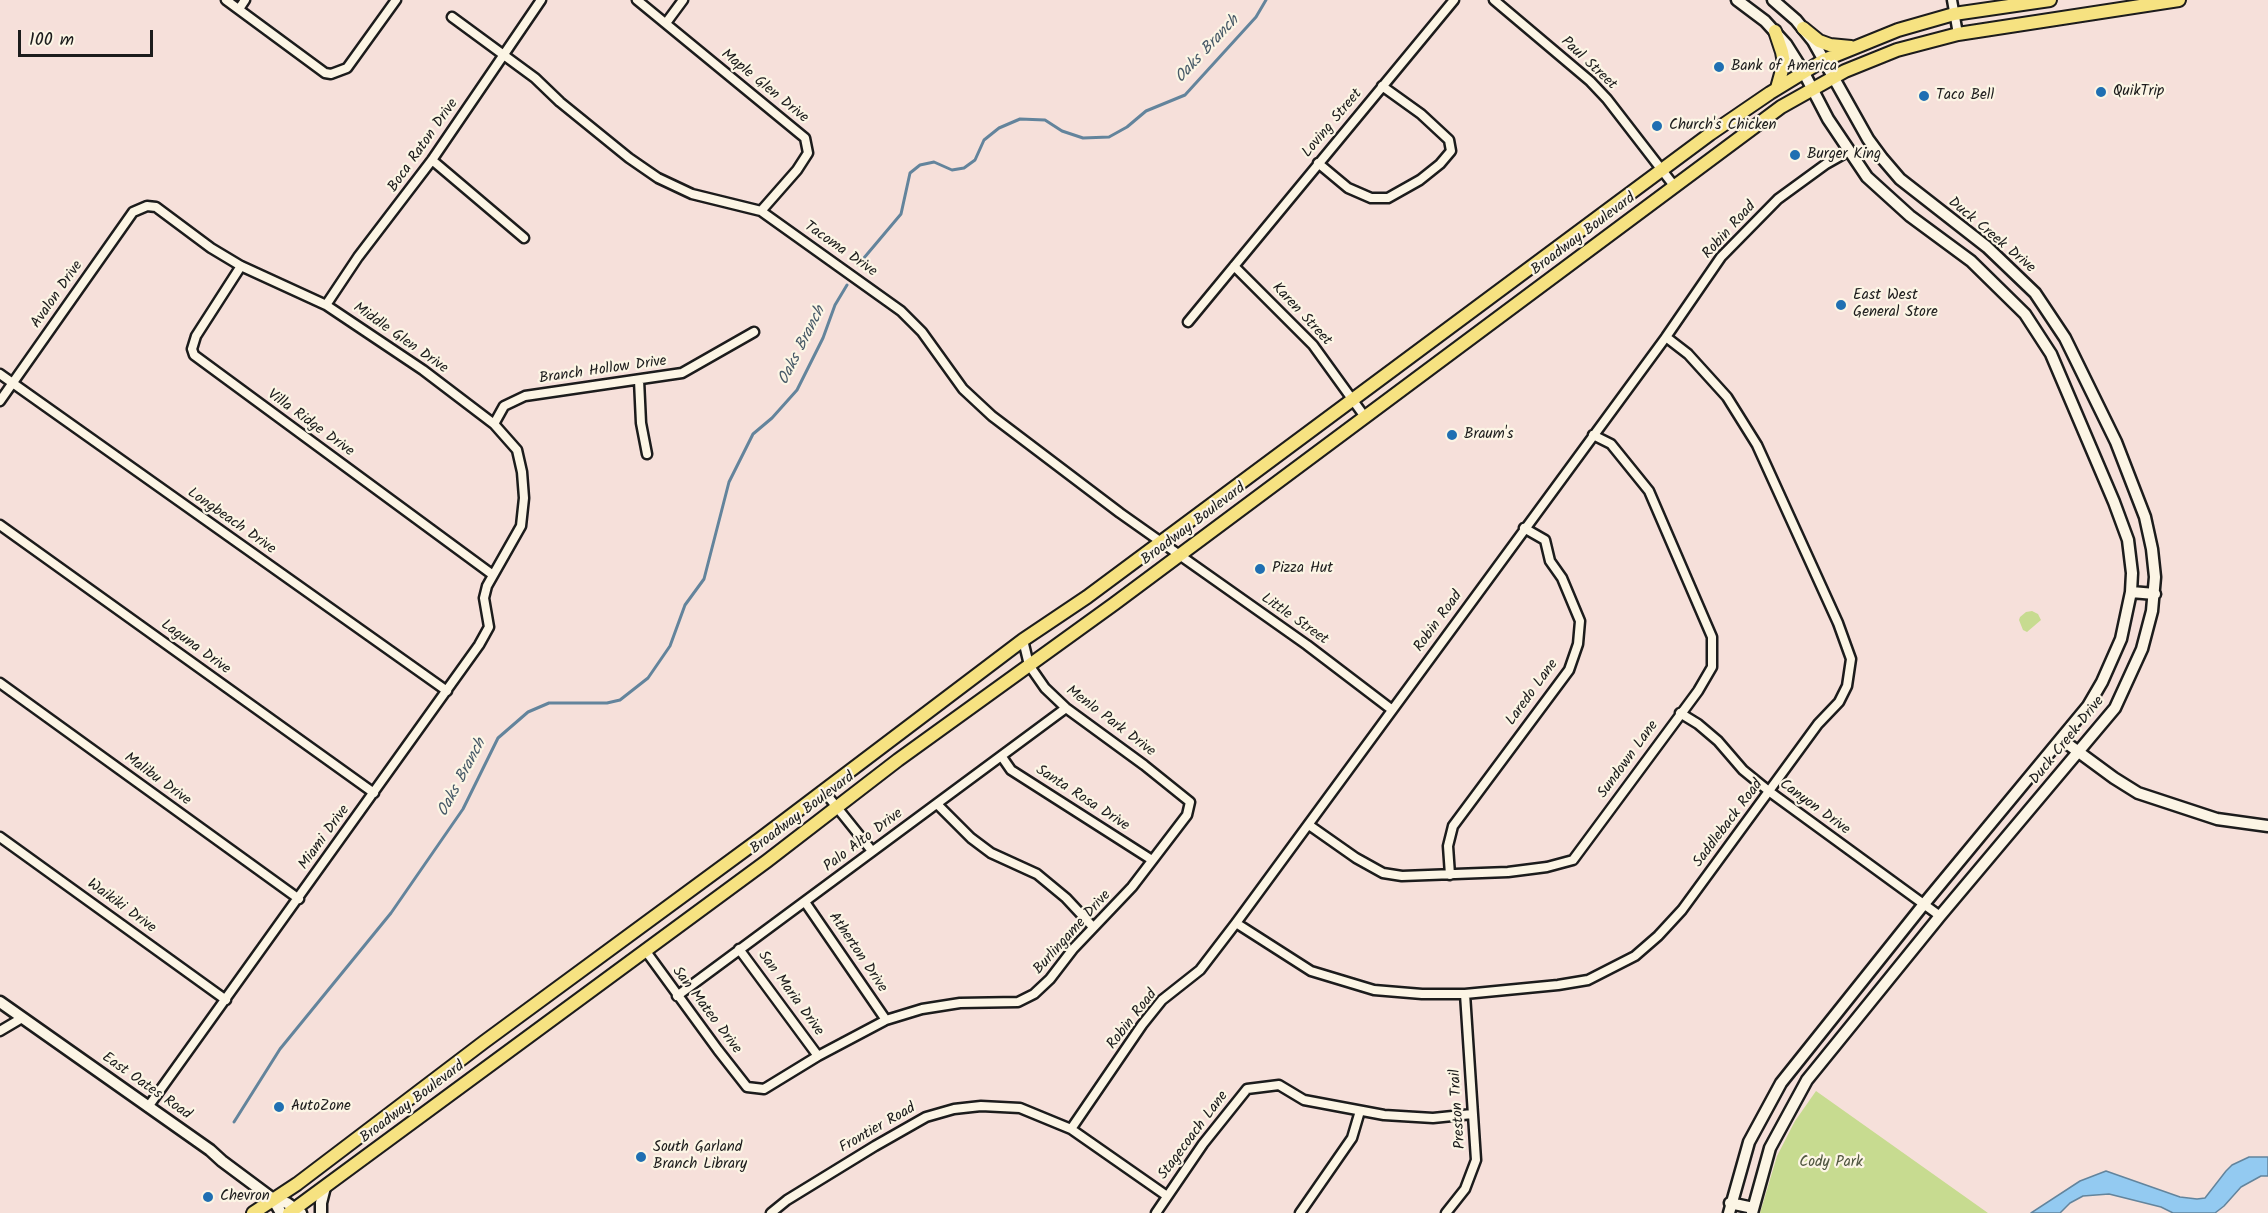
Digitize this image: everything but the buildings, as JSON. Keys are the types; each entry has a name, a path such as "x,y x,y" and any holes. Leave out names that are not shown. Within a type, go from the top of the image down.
{"main road":[{"name":"Duck Creek Drive","path":"1729,1208 1749,1142 1781,1083 1924,904 2088,706 2102,682 2121,639 2131,592 2128,540 2114,502 2050,354 2025,314 1979,268 1887,197 1868,177 1828,119 1786,44 1775,31 1737,0"},
{"name":"Duck Creek Drive","path":"1752,1211 1770,1148 1807,1080 2117,704 2142,648 2155,594 2152,549 2145,517 2116,442 2066,338 2035,292 1987,247 1928,202 1888,165 1868,139 1824,60 1803,28 1773,0"},
{"name":"Broadway Boulevard","path":"253,1213 297,1184 484,1042 970,682 1023,640 1087,597 1661,170 1777,88 1824,60 1898,30 1954,15 2050,0"},
{"name":"Broadway Boulevard","path":"295,1212 326,1186 1178,556 1780,107 1833,77 1896,50 1958,34 2179,0"},
{"path":"1803,28 1819,41 1830,45 1856,47"},
{"path":"1775,31 1784,63 1777,88"},
{"path":"1554,250 1566,267"},
{"path":"2131,592 2155,594"},
{"path":"2061,739 2114,778 2150,797 2217,819 2268,826"},
{"name":"East Oates Road","path":"0,1002 210,1150 273,1199 295,1212"},
{"path":"1810,1045 1827,1056"},
{"path":"321,1213 321,1203 326,1186"},
{"name":"East Oates Road","path":"273,1199 281,1213"},
{"path":"1729,1208 1752,1211"}],"street":[{"path":"226,0 325,73 338,73 347,69 396,0"},
{"path":"239,9 245,0"},
{"name":"Boca Raton Drive","path":"326,305 358,257 432,160 541,0"},
{"name":"Maple Glen Drive","path":"637,0 805,138 808,153 797,170 761,211"},
{"path":"666,23 683,0"},
{"name":"Loving Street","path":"1188,321 1454,0"},
{"name":"Paul Street","path":"1494,0 1590,81 1607,99 1675,187"},
{"path":"1952,0 1958,34"},
{"name":"Tacoma Drive","path":"452,17 504,53 629,158 658,178 692,194 761,211 901,311 922,332 963,389 992,417 1178,556"},
{"path":"1318,163 1348,188 1371,198 1388,198 1420,180 1440,164 1451,151 1449,140 1420,114 1382,86"},
{"name":"Robin Road","path":"1071,1129 1142,1025 1162,1000 1200,970 1236,923 1666,337 1722,257 1778,199 1826,164 1849,151"},
{"path":"432,160 524,238"},
{"name":"Middle Glen Drive","path":"140,208 156,207 211,248 241,266 326,305 423,370 494,424 517,450 524,498 521,526 493,575"},
{"name":"Avalon Drive","path":"0,401 133,212 140,208"},
{"name":"Villa Ridge Drive","path":"241,266 196,336 192,349 194,355 493,575"},
{"name":"Karen Street","path":"1234,266 1313,345 1365,417"},
{"name":"Branch Hollow Drive","path":"494,424 504,406 525,396 681,372 754,332"},
{"name":"Saddleback Road","path":"1236,923 1311,971 1374,990 1422,994 1465,994 1588,980 1635,956 1658,936 1682,909 1818,724 1839,702 1846,686 1851,659 1838,623 1757,445 1727,397 1689,354 1666,337"},
{"name":"Longbeach Drive","path":"0,374 447,691"},
{"path":"639,380 641,423 647,454"},
{"name":"Sundown Lane","path":"1309,825 1356,858 1383,873 1402,876 1518,871 1573,861 1698,691 1712,667 1712,637 1649,491 1611,444 1593,435"},
{"name":"Laguna Drive","path":"0,525 374,793"},
{"name":"Laredo Lane","path":"1450,874 1448,846 1453,826 1569,669 1578,644 1580,621 1562,578 1550,561 1545,540 1524,528"},
{"name":"Little Street","path":"1178,556 1307,645 1391,709"},
{"name":"Miami Drive","path":"148,1107 479,645 489,627 484,598 493,575"},
{"name":"Menlo Park Drive","path":"1023,640 1029,665 1045,688 1066,708 1190,802 1187,815"},
{"name":"Malibu Drive","path":"0,683 299,898"},
{"name":"Palo Alto Drive","path":"677,996 1066,708"},
{"name":"Canyon Drive","path":"1680,713 1711,735 1743,770 1770,792 1940,916"},
{"name":"Santa Rosa Drive","path":"1002,757 1011,770 1152,860"},
{"path":"823,790 872,851"},
{"path":"937,804 971,838 991,853 1036,874 1066,898 1094,927"},
{"name":"Burlingame Drive","path":"747,1087 764,1089 818,1056 886,1020 922,1009 960,1003 1018,1002 1034,994 1050,980 1073,949 1132,887 1187,815"},
{"name":"Waikiki Drive","path":"0,837 225,1000"},
{"name":"Atherton Drive","path":"805,902 886,1020"},
{"name":"San Maria Drive","path":"739,949 818,1056"},
{"name":"San Mateo Drive","path":"645,950 677,996 747,1087"},
{"name":"Preston Trail","path":"1446,1213 1465,1189 1476,1160 1465,994"},
{"path":"0,1031 22,1017"},
{"name":"Stagecoach Lane","path":"1156,1213 1203,1144 1247,1089 1279,1085 1304,1100 1384,1115 1433,1118 1472,1114"},
{"name":"Frontier Road","path":"771,1213 787,1200 874,1146 926,1117 981,1106 1020,1108 1071,1129 1167,1196"},
{"path":"1300,1213 1352,1138 1360,1111"}],"green space":[{"path":"2032,611 2038,614 2041,620 2027,632 2023,630 2019,620 2026,612"},
{"name":"Cody Park","path":"1816,1091 1988,1213 1760,1213 1777,1156 1795,1121"}],"water":[{"path":"2249,1157 2268,1157 2268,1176 2261,1176 2241,1187 2215,1213 2173,1213 2161,1207 2109,1194 2083,1196 2070,1203 2060,1213 2031,1213 2080,1181 2106,1171 2180,1197 2205,1198 2232,1165"}],"waterway":[{"name":"Oaks Branch","path":"858,265 901,214 910,173 920,165 934,162 952,170 964,168 975,160 984,140 999,128 1020,119 1045,120 1062,131 1083,138 1109,137 1127,127 1146,111 1185,95 1256,17 1266,0"},
{"name":"Oaks Branch","path":"234,1122 280,1049 391,913 463,809 498,738 528,712 549,703 607,703 620,700 648,678 670,646 685,605 704,579 729,482 753,434 772,418 797,390 823,338 835,305 847,285"}],"place":[{"name":"Bank of America","path":"1719,67"},
{"name":"QuikTrip","path":"2101,92"},
{"name":"Taco Bell","path":"1924,96"},
{"name":"Church's Chicken","path":"1657,126"},
{"name":"Burger King","path":"1795,155"},
{"name":"East West General Store","path":"1841,305"},
{"name":"Braum's","path":"1452,435"},
{"name":"Pizza Hut","path":"1260,569"},
{"name":"AutoZone","path":"279,1107"},
{"name":"South Garland Branch Library","path":"641,1157"},
{"name":"Chevron","path":"208,1197"}]}
